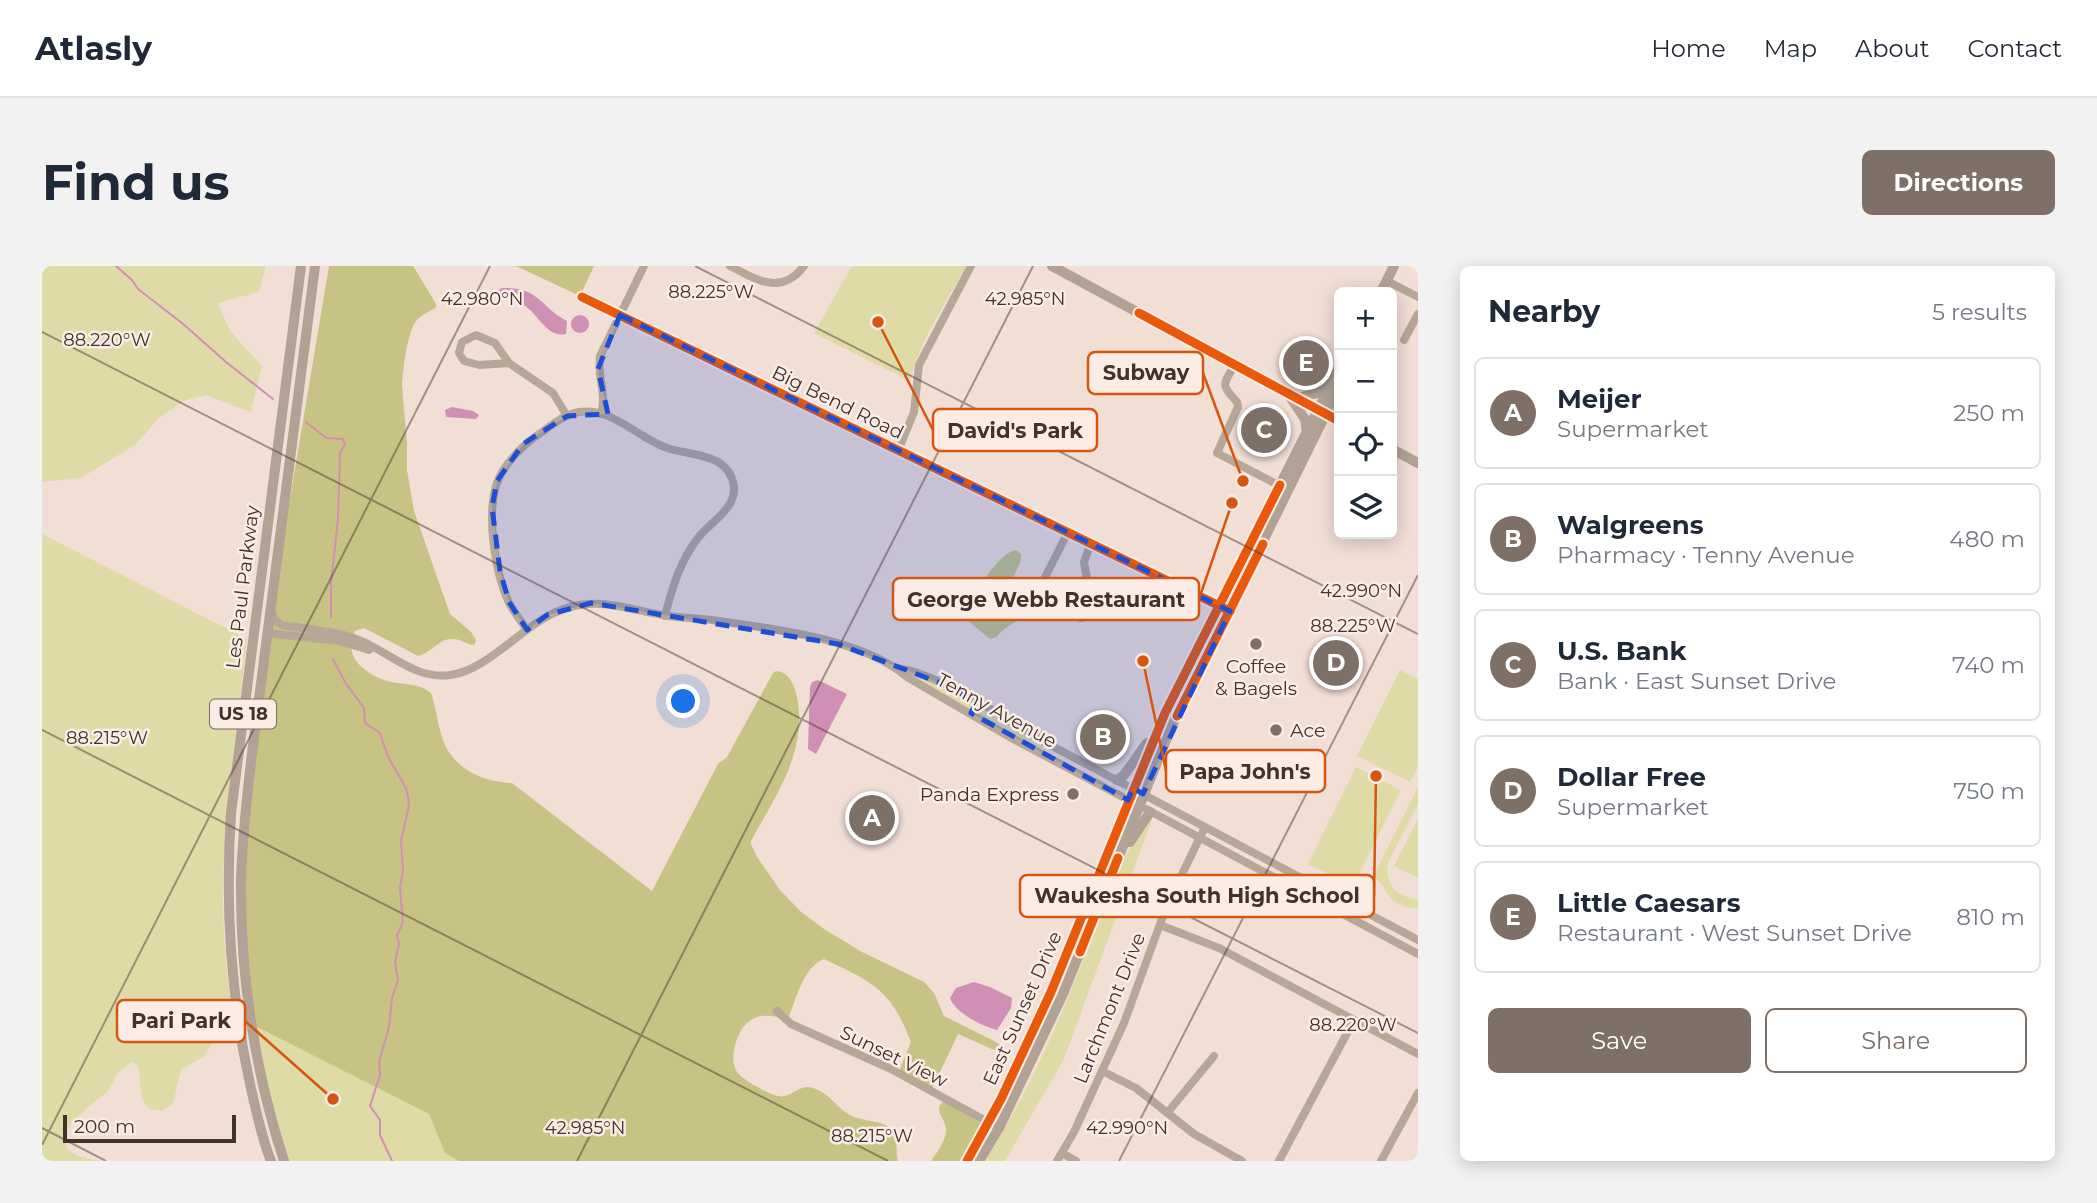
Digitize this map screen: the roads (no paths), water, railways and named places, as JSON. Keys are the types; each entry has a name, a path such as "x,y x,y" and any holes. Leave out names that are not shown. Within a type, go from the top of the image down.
{"main road":[{"name":"Les Paul Parkway","path":"271,1161 262,1138 238,1023 227,923 227,868 230,813 300,266"},
{"name":"Les Paul Parkway","path":"285,1161 263,1083 253,1032 243,944 244,821 315,266"},
{"path":"1052,266 1334,418"},
{"path":"1384,287 1394,266"},
{"path":"1298,398 1320,391 1334,375"},
{"path":"1322,412 1334,382"},
{"path":"1286,392 1305,419 1307,432"},
{"path":"1322,412 1334,394"},
{"name":"East Sunset Drive","path":"1056,994 1138,791 1230,611 1307,432 1322,412"},
{"name":"East Sunset Drive","path":"1138,791 1156,733 1219,606 1312,443 1322,412"},
{"path":"1312,443 1334,424"},
{"path":"1397,452 1418,463"},
{"path":"268,633 261,627 271,503"},
{"path":"1117,779 1124,775 1156,733"},
{"name":"East Sunset Drive","path":"979,1161 1118,858 1133,802"},
{"path":"1118,858 1150,812"},
{"name":"East Sunset Drive","path":"967,1161 994,1125"}],"street":[{"path":"601,414 605,401 598,369 600,356 644,266"},
{"path":"730,266 773,284 793,278 804,266"},
{"path":"898,451 914,412 919,365 971,266"},
{"path":"1387,281 1418,297"},
{"name":"Big Bend Road","path":"582,297 1230,611"},
{"path":"1404,340 1418,314"},
{"path":"509,363 479,365 464,361 459,353 462,342 476,335 495,343 509,363 553,393 567,416"},
{"path":"1234,364 1225,387 1226,392 1237,402 1237,407 1217,453 1284,489"},
{"path":"527,630 509,602 500,571 492,506 498,481 523,444 567,416 581,411 601,414 664,447 711,457 730,471 735,490 727,509 698,537 675,579 664,616"},
{"path":"1028,601 1037,594 1069,532"},
{"path":"1085,584 1087,576 1084,562 1091,543"},
{"name":"Tenny Avenue","path":"271,610 275,620 282,625 361,641 419,673 452,675 482,662 547,615 591,603 614,604 664,616 709,620 823,640 862,652 896,668 906,677 1040,753 1418,954"},
{"name":"Tenny Avenue","path":"268,633 339,641 382,653"},
{"name":"Tenny Avenue","path":"896,668 927,676 1045,742 1418,940"},
{"path":"971,713 976,702"},
{"path":"1040,753 1045,742"},
{"path":"1169,821 1175,810"},
{"name":"Larchmont Drive","path":"1059,1157 1124,1023 1176,886 1205,827"},
{"path":"1160,925 1211,944 1418,1054"},
{"name":"Sunset View","path":"777,1011 791,1024 891,1069 994,1125"},
{"path":"1279,1161 1354,1020"},
{"path":"1168,1112 1214,1056"},
{"path":"1102,1071 1136,1088 1194,1134 1242,1161"},
{"path":"1381,1161 1418,1093"},
{"path":"1059,1157 1076,1161"}],"waterway":[{"path":"116,266 138,289 273,399"},
{"path":"306,422 326,438 343,439 345,444 340,453 331,617"},
{"path":"333,659 345,682 364,708 365,723 380,733 388,757 406,788 409,805 401,841 403,871 400,888 403,922 397,935 399,944 395,962 398,980 379,1062 380,1075 370,1106 380,1120 380,1135 392,1161"}],"place":[{"name":"David's Park","path":"878,322"},
{"name":"Little Caesars","path":"1306,363"},
{"name":"U.S. Bank","path":"1264,430"},
{"name":"Subway","path":"1243,481"},
{"name":"George Webb Restaurant","path":"1232,503"},
{"name":"Coffee & Bagels","path":"1256,644"},
{"name":"Papa John's","path":"1143,661"},
{"name":"Dollar Free","path":"1336,663"},
{"name":"Ace","path":"1276,730"},
{"name":"Walgreens","path":"1103,737"},
{"name":"Waukesha South High School","path":"1376,776"},
{"name":"Panda Express","path":"1073,794"},
{"name":"Meijer","path":"872,818"},
{"name":"Pari Park","path":"333,1099"}]}
